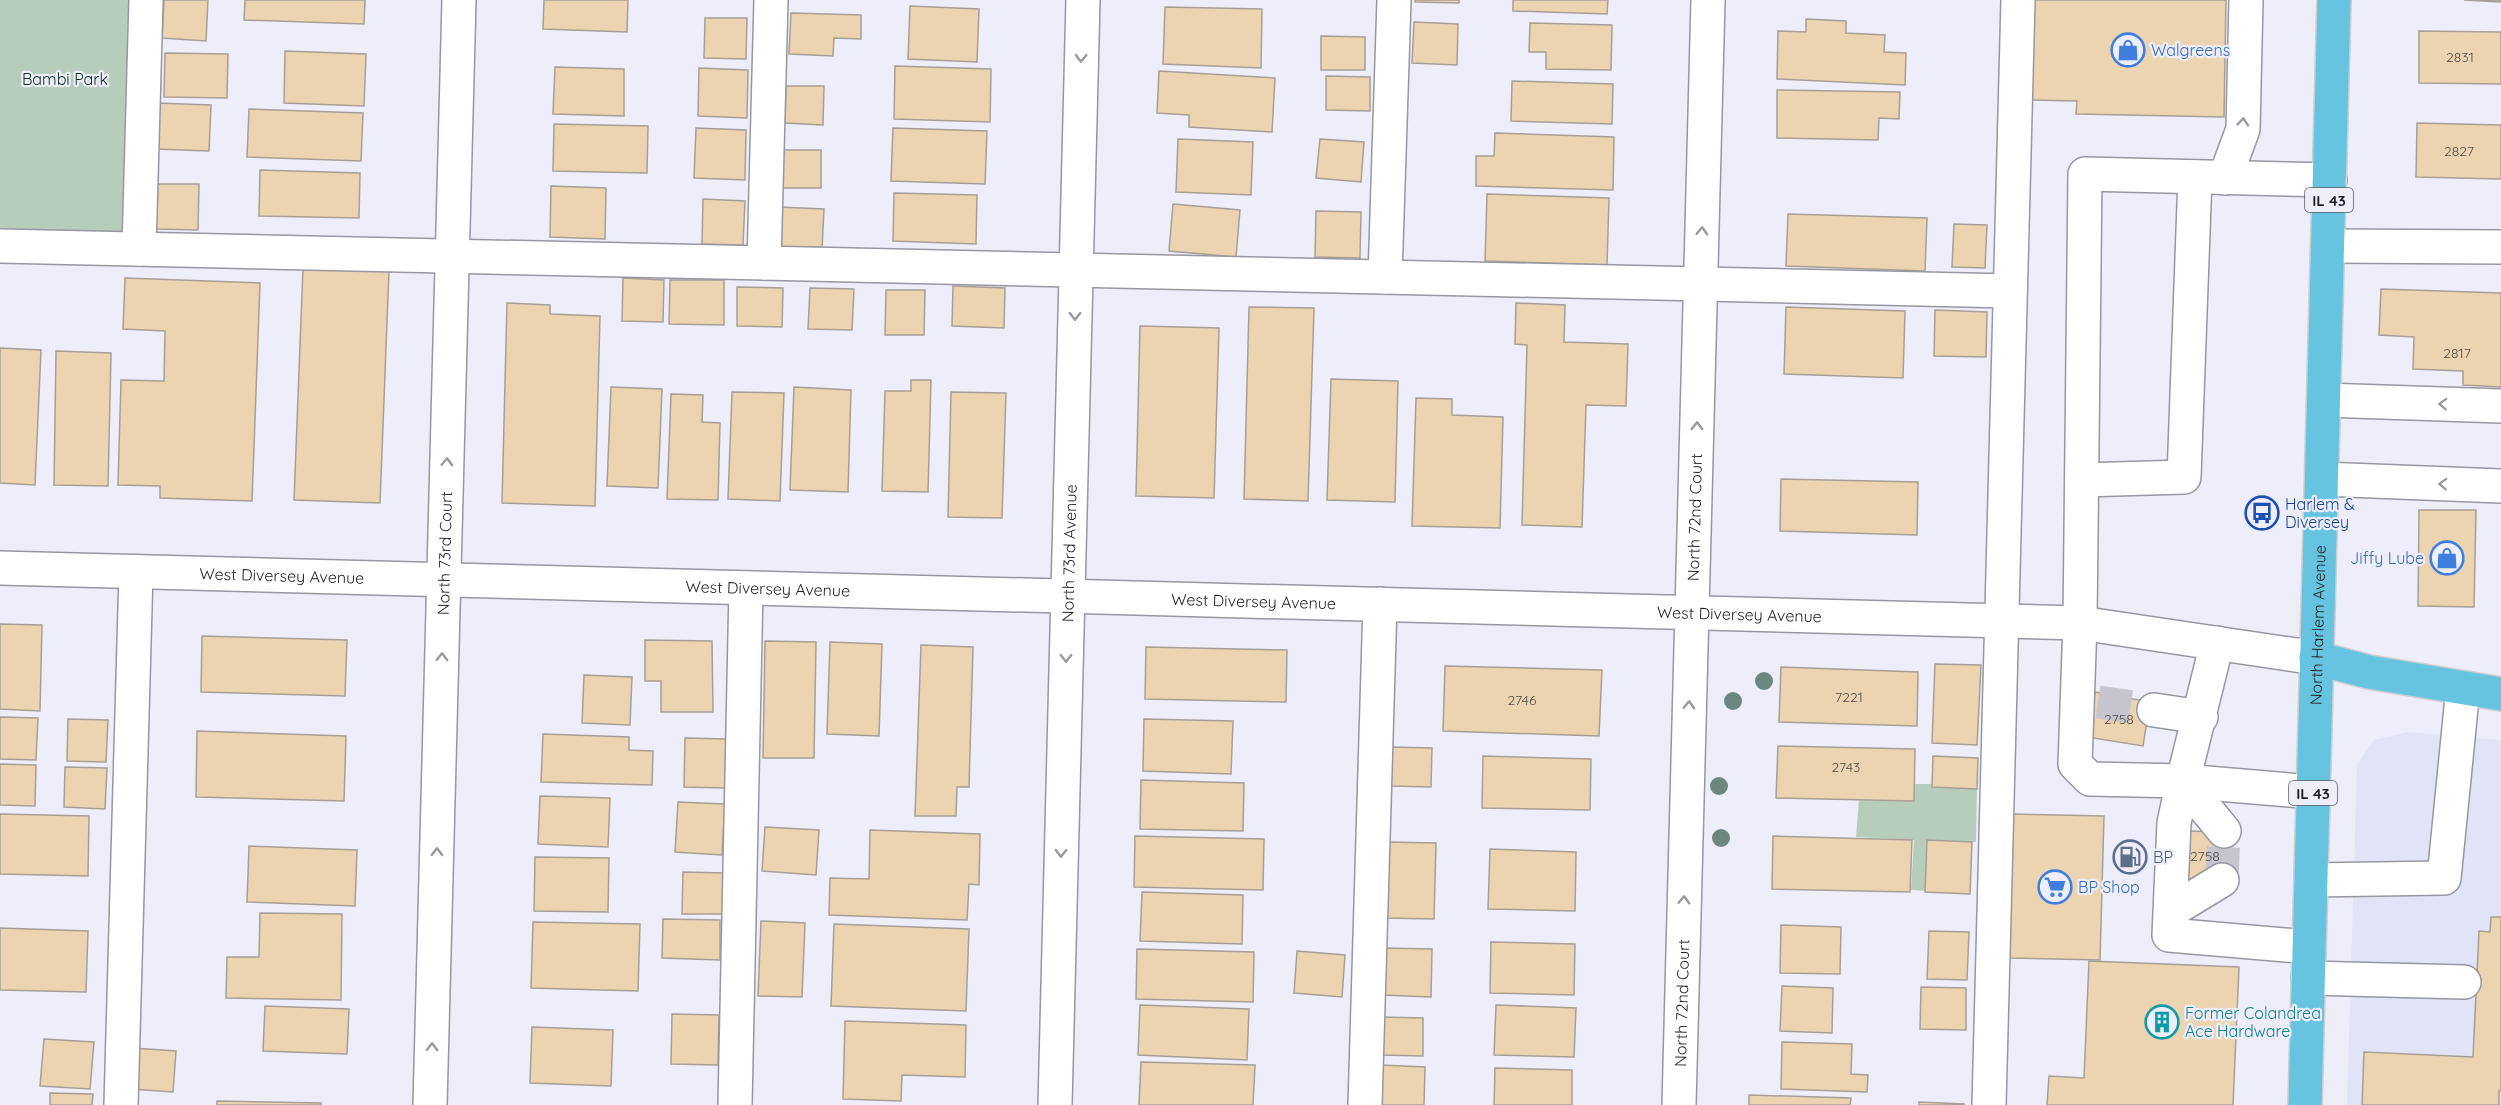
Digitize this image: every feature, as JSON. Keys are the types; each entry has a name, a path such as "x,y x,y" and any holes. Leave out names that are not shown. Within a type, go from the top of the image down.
{"main road":[{"name":"North Harlem Avenue","path":"2305,1105 2334,0"},
{"name":"West Diversey Avenue","path":"2316,658 2369,672 2501,694"}],"street":[{"path":"139,249 146,0"},
{"name":"North 73rd Court","path":"430,1105 459,0"},
{"path":"764,263 771,0"},
{"name":"North 73rd Avenue","path":"1055,1105 1083,0"},
{"path":"1385,277 1394,0"},
{"name":"North 72nd Court","path":"1679,1105 1708,0"},
{"path":"1989,1105 2018,0"},
{"path":"2082,480 2184,477 2210,177 2243,129 2246,0"},
{"path":"2313,792 2183,781 2090,779 2075,764 2088,700 2080,623 2085,174 2330,180"},
{"path":"0,246 2010,291"},
{"path":"2328,246 2501,247"},
{"path":"2324,400 2501,406"},
{"path":"2322,479 2501,486"},
{"name":"West Diversey Avenue","path":"0,568 2080,623 2316,658"},
{"path":"121,1105 136,572"},
{"path":"735,1105 746,588"},
{"path":"1365,1105 1380,604"},
{"path":"2217,644 2174,823 2169,935 2308,963 2464,982"},
{"path":"2311,880 2444,878 2463,688"},
{"path":"2154,710 2201,717"},
{"path":"2183,781 2224,831"},
{"path":"2171,911 2222,880"}],"shaded area":[{"path":"2408,732 2501,740 2501,1105 2347,1105 2357,765 2374,740"}],"green space":[{"name":"Bambi Park","path":"0,0 131,0 127,237 0,235"},
{"path":"1914,784 1977,789 1976,842 1931,841 1928,891 1911,890 1914,840 1856,837 1859,800 1913,801"}],"building":[{"path":"164,0 208,0 206,41 162,38"},
{"path":"245,0 365,0 364,24 244,20"},
{"path":"544,0 628,0 627,32 543,29"},
{"path":"1415,0 1459,0 1459,3 1415,2"},
{"path":"1513,0 1608,0 1607,14 1513,11"},
{"name":"Walgreens","path":"2033,0 2226,0 2224,117 2076,114 2077,101 2031,100"},
{"path":"2464,0 2501,0 2501,2"},
{"path":"910,6 979,9 977,62 908,59"},
{"path":"1165,7 1262,9 1261,68 1163,64"},
{"path":"791,13 861,15 861,39 834,38 833,56 789,54"},
{"path":"705,18 747,18 746,59 704,58"},
{"path":"1806,19 1846,21 1846,33 1885,35 1884,52 1906,53 1905,85 1777,79 1778,31 1806,32"},
{"path":"1414,22 1458,24 1457,65 1412,63"},
{"path":"1530,23 1612,25 1611,70 1546,69 1546,52 1529,52"},
{"path":"2419,31 2501,32 2501,84 2419,83"},
{"path":"1321,36 1365,37 1365,70 1321,70"},
{"path":"285,51 366,54 364,106 284,103"},
{"path":"165,53 228,54 227,98 164,97"},
{"path":"895,66 991,69 990,122 894,119"},
{"path":"555,67 624,69 624,116 553,114"},
{"path":"699,68 748,70 747,118 698,116"},
{"path":"1159,71 1275,78 1272,132 1189,127 1189,115 1157,113"},
{"path":"1326,76 1370,77 1370,111 1326,110"},
{"path":"1512,81 1613,84 1612,124 1511,121"},
{"path":"786,86 824,86 823,125 785,123"},
{"path":"1777,90 1900,92 1899,119 1879,118 1878,140 1777,138"},
{"path":"157,103 211,105 209,151 155,149"},
{"path":"249,109 363,113 361,161 247,157"},
{"path":"2417,123 2501,125 2501,179 2416,177"},
{"path":"554,124 648,126 647,173 553,171"},
{"path":"696,128 746,130 745,180 694,178"},
{"path":"893,128 987,131 985,184 891,181"},
{"path":"1495,133 1614,137 1613,190 1476,186 1476,156 1494,156"},
{"path":"1178,139 1253,142 1251,195 1176,192"},
{"path":"1320,139 1364,142 1361,182 1316,178"},
{"path":"782,150 821,150 821,188 781,188"},
{"path":"260,170 360,173 359,218 259,216"},
{"path":"157,184 199,184 198,230 156,229"},
{"path":"551,186 606,188 605,239 550,237"},
{"path":"894,193 977,195 976,244 893,241"},
{"path":"1487,194 1609,198 1607,265 1485,261"},
{"path":"703,199 745,201 743,245 702,244"},
{"path":"1173,204 1240,210 1236,257 1169,251"},
{"path":"778,207 824,209 822,250 776,248"},
{"path":"1316,211 1361,212 1360,258 1315,257"},
{"path":"1788,214 1927,218 1925,271 1786,266"},
{"path":"1954,224 1987,225 1985,268 1952,267"},
{"path":"303,268 389,271 380,503 294,500"},
{"path":"125,278 260,283 252,501 160,498 160,486 118,485 121,380 164,381 165,331 123,329"},
{"path":"623,278 664,280 663,322 622,321"},
{"path":"670,280 724,280 724,325 669,324"},
{"path":"953,286 1005,288 1004,328 952,326"},
{"path":"737,287 783,288 782,327 737,326"},
{"path":"810,288 854,289 852,330 808,329"},
{"path":"2381,289 2501,293 2501,387 2463,385 2463,371 2413,369 2414,337 2379,335"},
{"path":"886,290 925,290 924,335 885,335"},
{"path":"507,303 550,305 550,314 600,316 595,506 502,503"},
{"path":"1516,303 1565,305 1564,342 1628,344 1626,406 1586,405 1582,527 1522,525 1527,345 1515,344"},
{"path":"1249,307 1314,308 1308,501 1244,499"},
{"path":"1786,307 1905,311 1903,378 1784,374"},
{"path":"1935,310 1987,312 1986,357 1934,356"},
{"path":"1140,326 1219,328 1214,498 1136,496"},
{"path":"0,348 41,350 35,485 0,483"},
{"path":"56,351 111,353 108,486 54,485"},
{"path":"1331,379 1398,381 1395,502 1327,500"},
{"path":"911,380 931,380 928,492 882,491 885,391 911,391"},
{"path":"611,387 662,389 658,488 607,486"},
{"path":"794,387 851,390 848,492 790,490"},
{"path":"732,392 784,393 780,501 728,499"},
{"path":"951,392 1006,393 1002,518 948,517"},
{"path":"671,394 703,395 702,422 720,423 718,500 667,499"},
{"path":"1416,398 1452,399 1452,415 1503,417 1500,528 1412,526"},
{"path":"1781,479 1918,482 1917,535 1780,531"},
{"name":"Jiffy Lube","path":"2419,510 2476,510 2474,607 2418,606"},
{"path":"0,624 42,625 40,711 0,709"},
{"path":"202,636 347,640 345,696 201,692"},
{"path":"645,640 712,641 713,712 661,712 661,681 645,681"},
{"path":"765,641 816,642 814,758 763,758"},
{"path":"830,642 882,644 879,736 827,734"},
{"path":"921,645 973,647 969,787 957,787 956,816 915,816"},
{"path":"1146,647 1287,650 1286,702 1145,699"},
{"path":"1935,664 1981,665 1977,745 1932,743"},
{"path":"1445,666 1602,670 1599,736 1443,731"},
{"path":"1781,667 1918,672 1917,726 1779,722"},
{"path":"584,675 632,677 630,725 582,723"},
{"path":"2095,692 2150,702 2143,746 2087,737"},
{"path":"0,717 38,718 36,760 0,759"},
{"path":"68,719 108,720 106,762 67,761"},
{"path":"1144,719 1233,721 1231,774 1143,771"},
{"path":"197,731 346,736 344,801 196,797"},
{"path":"543,734 629,737 629,750 653,751 652,785 541,782"},
{"path":"685,738 726,739 725,788 684,787"},
{"path":"1778,746 1915,749 1914,801 1776,798"},
{"path":"1392,747 1432,748 1431,787 1391,786"},
{"path":"1483,756 1591,759 1590,810 1482,808"},
{"path":"1933,756 1978,758 1977,789 1932,787"},
{"path":"0,764 36,765 35,806 0,805"},
{"path":"65,767 107,768 105,809 64,807"},
{"path":"1141,780 1244,783 1243,831 1140,829"},
{"path":"540,796 610,798 608,847 538,844"},
{"path":"678,802 725,804 722,855 675,852"},
{"path":"0,814 89,816 88,876 0,874"},
{"name":"BP Shop","path":"2010,814 2104,816 2100,960 2007,958"},
{"path":"765,827 819,830 816,875 762,871"},
{"path":"870,830 980,834 979,885 969,884 967,920 829,915 830,878 869,879"},
{"path":"2183,831 2229,832 2227,882 2182,880"},
{"path":"1135,836 1264,839 1263,890 1134,887"},
{"path":"1773,836 1912,840 1910,892 1772,889"},
{"path":"1927,840 1972,842 1970,894 1925,892"},
{"path":"1386,842 1436,843 1434,919 1385,918"},
{"path":"249,846 357,850 355,906 247,902"},
{"path":"1490,849 1576,852 1575,911 1488,909"},
{"path":"535,857 609,858 608,912 534,911"},
{"path":"683,872 725,873 724,914 682,914"},
{"path":"1142,892 1243,895 1242,944 1140,941"},
{"path":"260,913 342,914 341,1000 226,998 227,957 259,957"},
{"path":"2491,917 2501,917 2501,1091 2499,1091 2499,1105 2362,1105 2364,1052 2473,1057 2479,931 2490,932"},
{"path":"663,919 720,920 720,960 662,958"},
{"path":"761,921 805,923 802,997 758,996"},
{"path":"533,922 640,924 638,991 531,988"},
{"path":"834,924 969,929 966,1011 831,1006"},
{"path":"1781,925 1841,927 1840,974 1780,973"},
{"path":"0,928 88,931 86,992 0,990"},
{"path":"1929,931 1969,932 1967,980 1927,979"},
{"path":"1491,942 1575,944 1574,995 1490,993"},
{"path":"1383,948 1432,949 1431,997 1382,995"},
{"path":"1137,949 1254,952 1253,1002 1136,999"},
{"path":"1297,951 1345,955 1342,997 1294,993"},
{"name":"Former Colandrea Ace Hardware","path":"2089,961 2239,967 2233,1105 2047,1105 2049,1076 2084,1078"},
{"path":"1782,986 1833,988 1832,1033 1780,1031"},
{"path":"1921,987 1966,988 1966,1030 1920,1029"},
{"path":"1140,1005 1249,1009 1247,1060 1138,1055"},
{"path":"1496,1005 1576,1008 1574,1057 1494,1055"},
{"path":"265,1006 349,1009 347,1054 263,1051"},
{"path":"672,1014 719,1015 718,1065 671,1064"},
{"path":"1381,1017 1423,1018 1423,1056 1380,1055"},
{"path":"845,1021 966,1025 965,1077 902,1075 901,1101 843,1099"},
{"path":"532,1027 613,1030 611,1086 530,1083"},
{"path":"44,1039 94,1042 90,1089 40,1086"},
{"path":"1782,1042 1852,1044 1851,1074 1868,1075 1867,1092 1781,1089"},
{"path":"133,1048 176,1051 173,1092 130,1089"},
{"path":"1141,1062 1255,1065 1253,1105 1139,1105"},
{"path":"1381,1065 1425,1067 1424,1105 1380,1105"},
{"path":"1495,1068 1572,1070 1572,1105 1494,1105"},
{"path":"50,1093 93,1094 92,1105 50,1105"},
{"path":"1749,1095 1851,1098 1850,1105 1749,1105"},
{"path":"217,1101 321,1103 321,1105 217,1105"},
{"path":"1919,1102 1964,1104 1964,1105 1919,1105"}],"tunnel":[{"path":"2098,702 2154,710"},
{"path":"2222,880 2224,831"}],"place":[{"name":"Walgreens","path":"2128,50"},
{"name":"Harlem & Diversey","path":"2262,513"},
{"name":"Jiffy Lube","path":"2447,558"},
{"name":"BP","path":"2130,857"},
{"name":"BP Shop","path":"2055,887"},
{"name":"Former Colandrea Ace Hardware","path":"2162,1022"}]}
